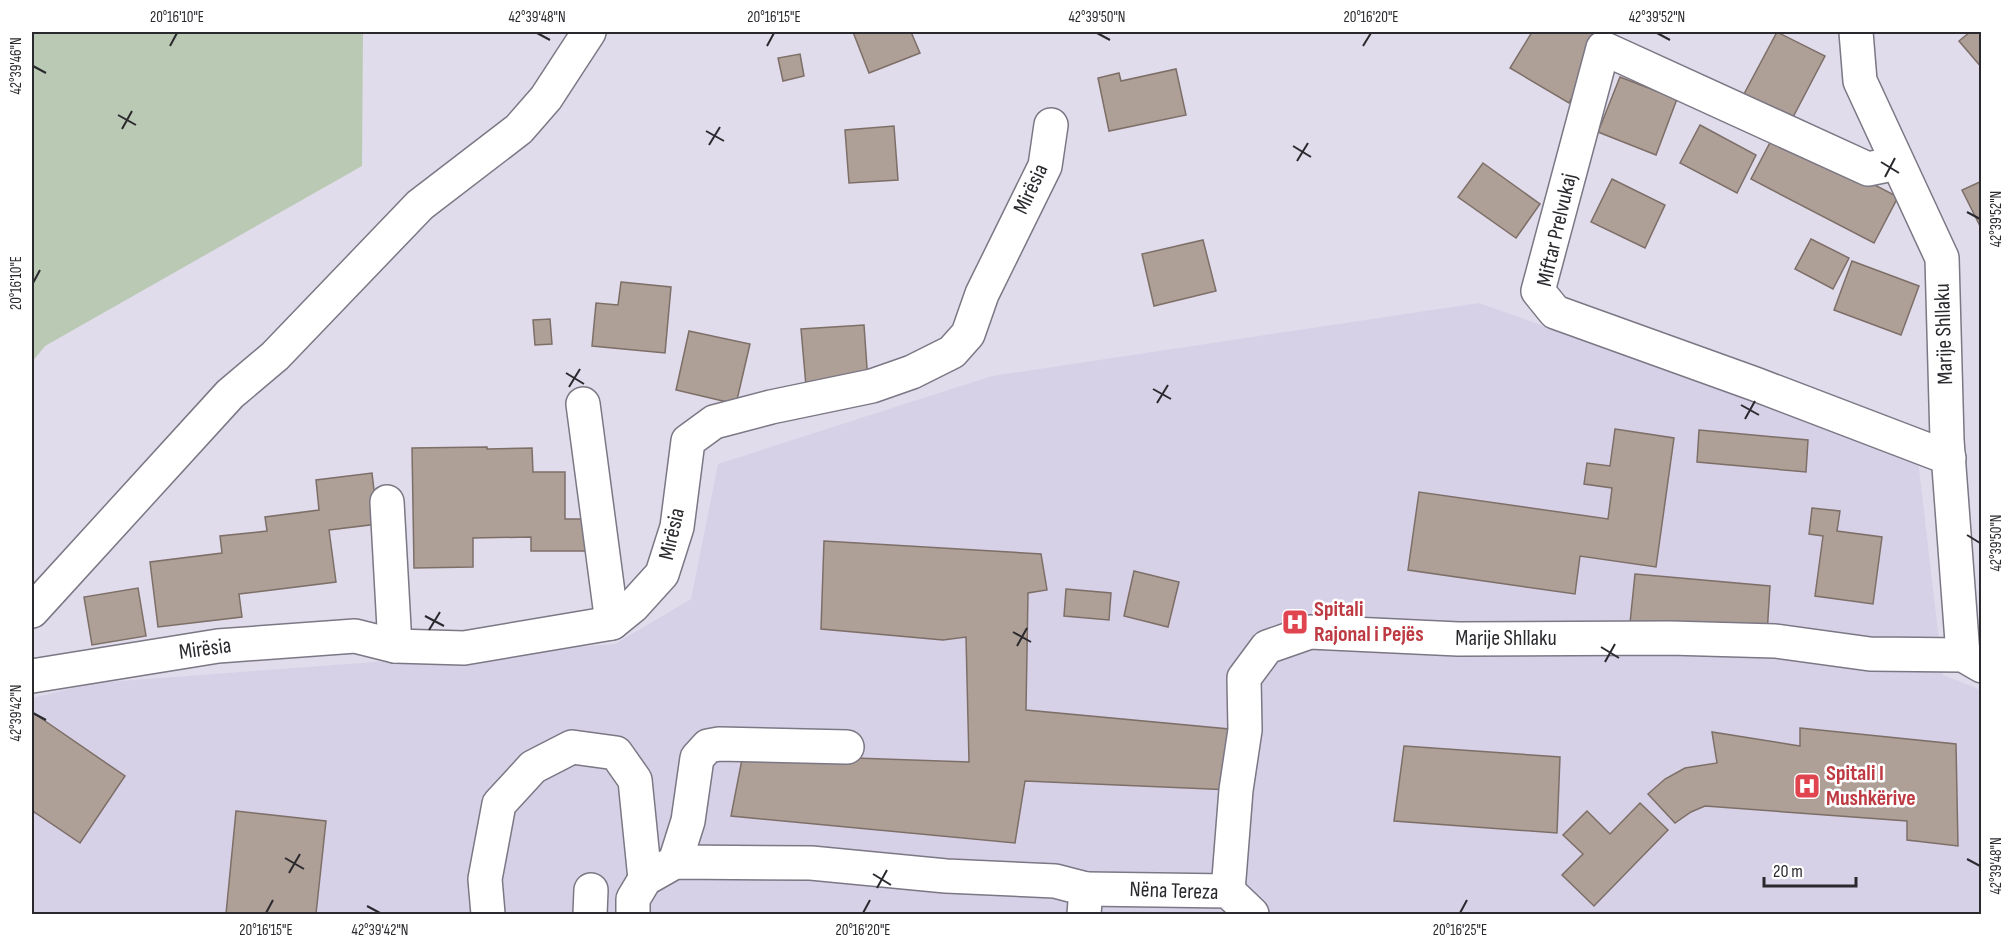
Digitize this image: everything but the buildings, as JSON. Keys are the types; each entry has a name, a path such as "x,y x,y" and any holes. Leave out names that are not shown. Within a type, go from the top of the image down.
{"street":[{"path":"32,611 230,394 275,356 420,205 519,129 546,98 589,32"},
{"name":"Marije Shllaku","path":"1228,891 1236,790 1245,730 1244,678 1268,647 1310,632 1458,639 1671,638 1775,641 1870,654 1972,660 1948,458 1942,258 1860,81 1856,32"},
{"name":"Miftar Prelvukaj","path":"1897,163 1868,169 1603,48 1538,291 1555,312 1755,384 1948,458"},
{"name":"Mirësia","path":"32,676 218,646 355,636 395,646 464,648 612,623 633,606 662,574 677,527 688,441 714,422 872,386 912,372 952,352 968,334 982,294 1003,247 1045,166 1051,125"},
{"path":"584,404 612,623"},
{"path":"387,502 395,646"},
{"path":"633,915 633,899 645,879 675,862 688,821 697,758 708,746 719,744 848,747"},
{"path":"488,915 485,879 499,804 533,767 572,747 616,753 635,780 645,879"},
{"name":"Nëna Tereza","path":"675,862 811,863 946,876 1055,881 1085,902 1228,891 1252,915"}],"shaded area":[{"name":"Spitali Rajonal i Pejës","path":"1479,303 1918,460 1943,675 1981,690 1981,914 32,914 32,698 94,683 615,644 691,599 718,464 992,376"}],"green space":[{"path":"32,32 363,32 362,166 45,346 32,362"}],"place":[{"name":"Spitali Rajonal i Pejës","path":"1295,622"},
{"name":"Spitali I Mushkërive","path":"1807,786"}]}
